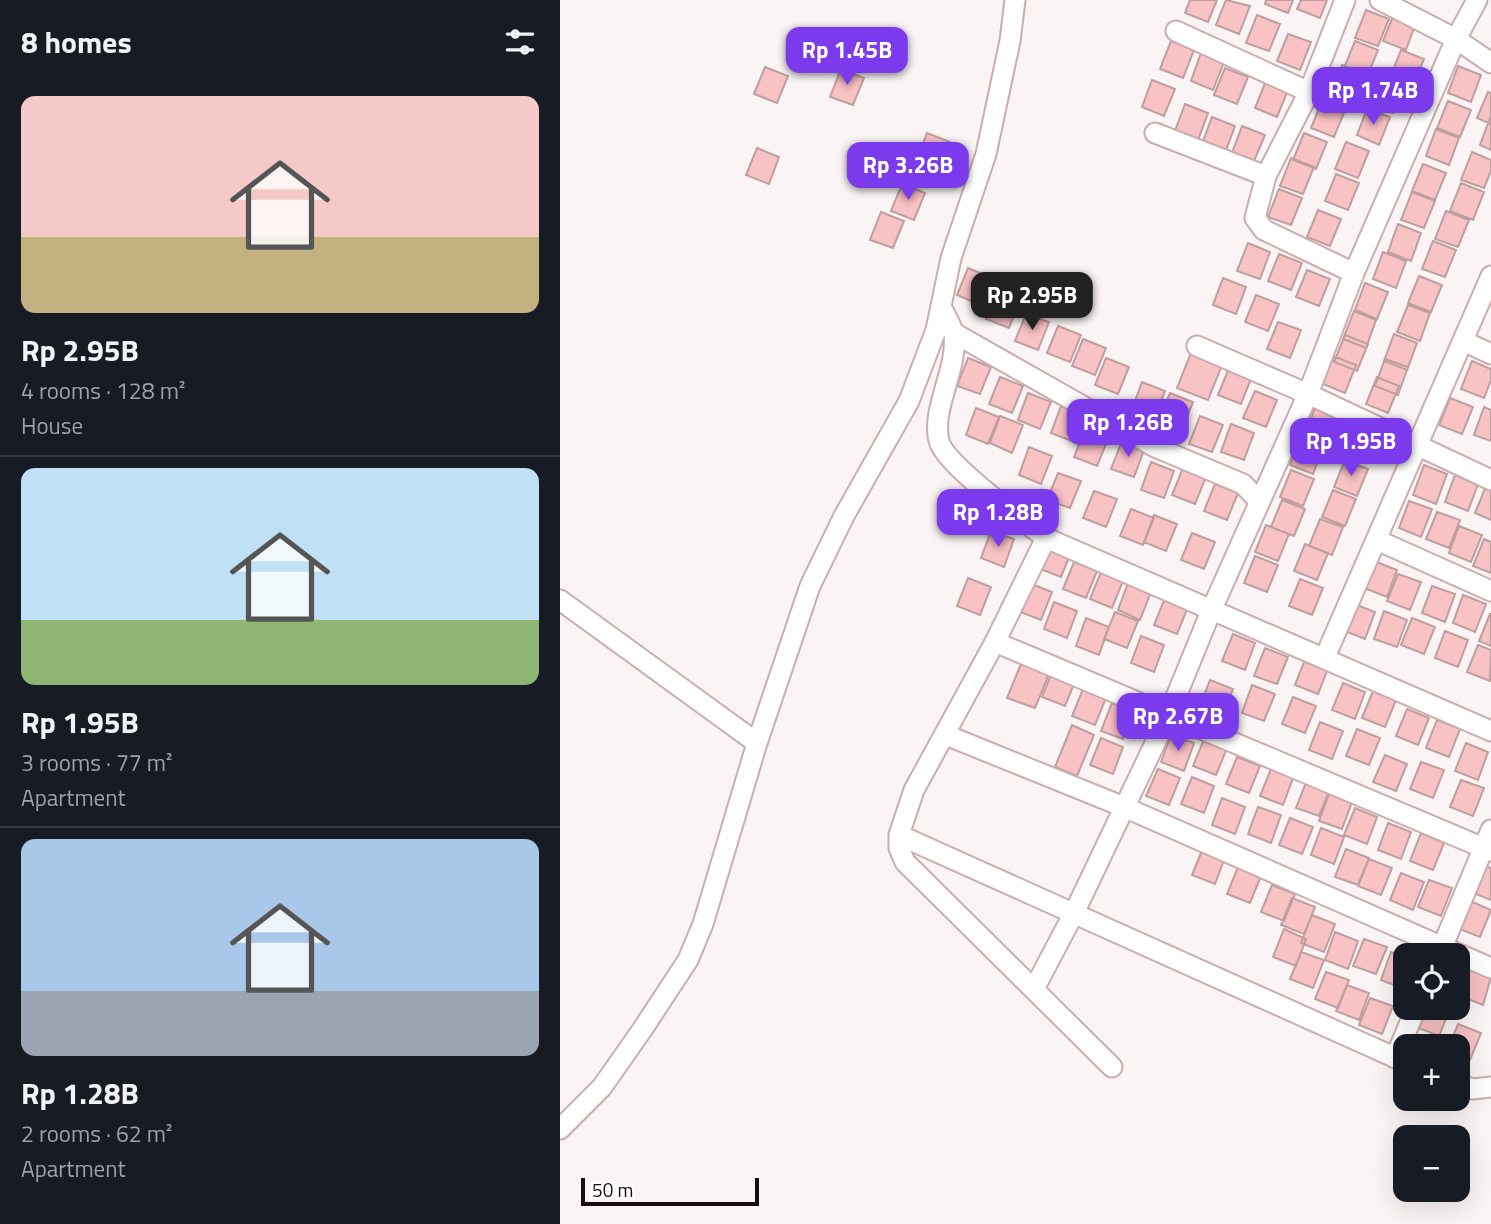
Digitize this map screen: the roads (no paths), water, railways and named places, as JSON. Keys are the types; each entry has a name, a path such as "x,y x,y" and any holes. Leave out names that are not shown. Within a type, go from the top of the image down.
{"street":[{"path":"560,1129 602,1087 671,989 688,960 703,924 757,743 810,586 844,516 909,401 936,330 951,258 986,154 1010,41 1015,0"},
{"path":"1345,0 1309,92 1266,176 1255,218 1264,230 1354,273"},
{"path":"1380,0 1456,39 1491,63"},
{"path":"1034,989 1074,913 1169,714 1211,611 1308,394 1354,273 1456,39 1477,0"},
{"path":"1176,31 1309,92"},
{"path":"1155,133 1266,176"},
{"path":"1325,657 1491,276"},
{"path":"941,306 954,333 954,356 940,418 939,442 971,478 1046,538 1491,731"},
{"path":"954,333 1155,447 1243,484 1259,501"},
{"path":"1463,341 1491,354"},
{"path":"1197,346 1308,394 1491,480"},
{"path":"1046,538 995,642 914,790 899,835 899,848 905,862 1112,1067"},
{"path":"1377,540 1491,590"},
{"path":"560,600 757,743"},
{"path":"995,642 1488,843 1444,943"},
{"path":"946,735 1124,807 1425,943"},
{"path":"899,835 1393,1057"},
{"path":"1470,960 1491,968"},
{"path":"1470,1088 1491,1087"}]}
